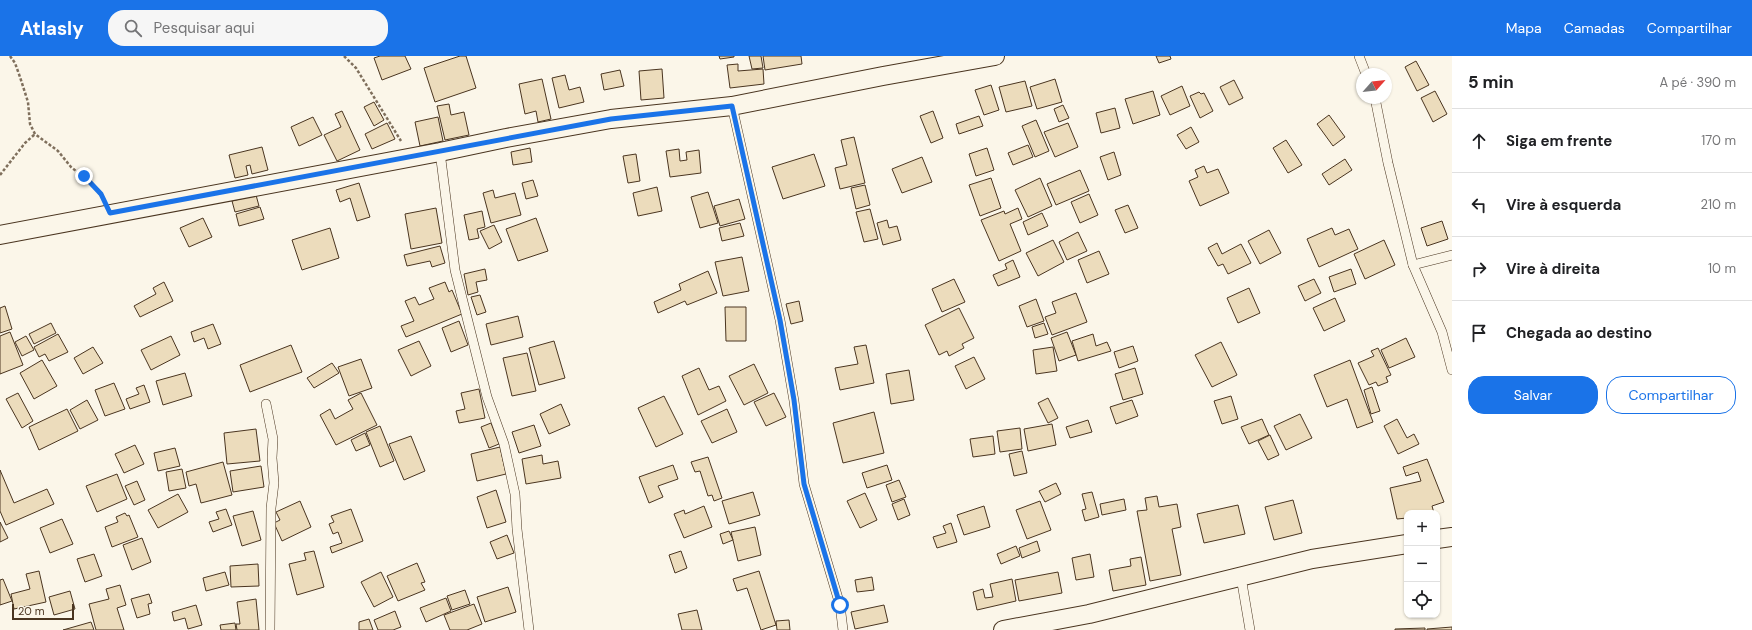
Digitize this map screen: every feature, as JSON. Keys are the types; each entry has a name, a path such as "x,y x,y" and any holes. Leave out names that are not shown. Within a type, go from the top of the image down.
{"street":[{"path":"0,235 611,119 732,106 883,76 995,56"},
{"path":"1440,539 1452,537"},
{"path":"1003,630 1090,614 1241,578 1312,559 1404,544"}],"lane":[{"path":"1359,56 1364,68"},
{"path":"1377,104 1388,163 1413,265 1442,332 1452,370"},
{"path":"732,106 781,327 794,400 804,484 840,605 843,630"},
{"path":"440,152 455,270 487,397 504,444 515,494 517,529 530,630"},
{"path":"1413,265 1452,255"},
{"path":"266,404 273,439 272,458 274,483 270,508 270,630"},
{"path":"1241,578 1250,630"}],"path":[{"path":"10,56 15,63 20,77 28,102 30,124 35,134 58,151 71,167 92,184 101,194 110,213"},
{"path":"344,56 356,68 401,142 408,158"},
{"path":"0,175 25,143 35,134"}],"building":[{"path":"380,56 405,56 411,69 382,80 374,58"},
{"path":"460,56 466,56 476,88 435,102 424,68"},
{"path":"719,56 734,56 734,57 720,59"},
{"path":"749,56 761,56 763,68 752,69"},
{"path":"763,56 801,56 802,64 765,70"},
{"path":"1156,56 1170,56 1171,59 1159,63"},
{"path":"1416,61 1429,85 1417,91 1405,67"},
{"path":"738,64 738,71 763,69 764,84 730,88 727,65"},
{"path":"662,69 664,98 641,100 639,71"},
{"path":"620,70 624,86 604,90 601,74"},
{"path":"565,75 569,90 580,87 584,102 559,108 552,78"},
{"path":"542,79 551,119 538,122 536,111 525,114 519,84"},
{"path":"1055,79 1062,102 1037,109 1030,87"},
{"path":"1234,80 1243,98 1229,105 1220,87"},
{"path":"1025,81 1032,106 1006,112 999,87"},
{"path":"991,85 999,110 984,115 975,90"},
{"path":"1182,86 1190,106 1170,115 1161,96"},
{"path":"1153,91 1160,115 1133,124 1125,99"},
{"path":"1435,91 1447,114 1433,122 1421,98"},
{"path":"1199,92 1201,94 1204,93 1213,111 1200,118 1190,96"},
{"path":"374,102 384,120 374,126 364,107"},
{"path":"449,104 451,115 464,112 469,135 445,140 437,106"},
{"path":"1063,105 1069,118 1059,122 1054,109"},
{"path":"1115,108 1120,128 1101,133 1096,113"},
{"path":"342,111 360,150 337,161 324,135 341,127 335,114"},
{"path":"933,111 943,138 931,143 920,116"},
{"path":"1329,115 1345,137 1333,146 1317,124"},
{"path":"979,116 983,126 959,134 956,124"},
{"path":"313,117 322,135 299,146 291,127"},
{"path":"438,117 443,141 420,146 415,122"},
{"path":"1036,120 1049,151 1035,157 1022,126"},
{"path":"387,123 395,139 372,149 365,134"},
{"path":"1068,123 1078,147 1055,157 1044,132"},
{"path":"1191,127 1199,142 1186,149 1177,135"},
{"path":"854,137 865,183 840,189 835,168 847,165 841,140"},
{"path":"1286,140 1302,165 1288,173 1273,148"},
{"path":"1028,145 1033,157 1013,165 1008,153"},
{"path":"262,147 268,170 252,174 250,165 246,166 248,175 235,178 229,155"},
{"path":"530,148 532,162 513,165 511,152"},
{"path":"987,148 994,170 976,176 969,154"},
{"path":"679,149 680,161 687,160 686,152 699,150 701,173 670,177 666,151"},
{"path":"1114,152 1121,175 1108,180 1100,157"},
{"path":"636,154 640,181 628,183 623,156"},
{"path":"814,154 825,186 783,199 772,167"},
{"path":"922,157 932,182 902,193 892,169"},
{"path":"1345,159 1352,170 1329,185 1322,174"},
{"path":"1204,166 1207,173 1218,169 1229,193 1200,206 1189,181 1198,177 1195,170"},
{"path":"1080,170 1089,191 1056,205 1047,184"},
{"path":"991,178 1001,208 980,216 969,185"},
{"path":"1040,178 1052,206 1028,217 1015,190"},
{"path":"533,180 538,196 526,199 522,183"},
{"path":"359,183 370,217 357,221 350,198 340,202 336,190"},
{"path":"865,185 870,205 856,209 851,188"},
{"path":"657,187 662,211 638,216 633,193"},
{"path":"493,190 495,198 515,193 521,215 491,223 483,193"},
{"path":"708,192 718,223 700,228 691,197"},
{"path":"1089,194 1098,215 1080,223 1071,202"},
{"path":"256,195 259,206 235,212 232,201"},
{"path":"739,199 745,219 720,226 714,206"},
{"path":"1128,205 1138,228 1125,233 1115,210"},
{"path":"260,207 264,219 239,226 236,214"},
{"path":"436,208 442,243 411,249 405,214"},
{"path":"1018,208 1022,219 1010,224 1021,251 999,261 981,220 1004,211 1005,214"},
{"path":"870,209 878,239 864,242 856,212"},
{"path":"482,211 485,227 477,229 479,238 469,240 464,215"},
{"path":"1042,213 1048,226 1028,235 1023,222"},
{"path":"203,218 212,237 189,247 180,228"},
{"path":"536,218 548,251 518,261 506,229"},
{"path":"887,220 889,228 897,226 901,240 883,245 877,223"},
{"path":"1442,221 1448,239 1427,246 1421,228"},
{"path":"740,223 744,236 722,241 719,228"},
{"path":"494,225 502,242 489,249 480,231"},
{"path":"330,228 339,258 302,270 292,240"},
{"path":"1332,228 1335,235 1349,229 1358,249 1319,267 1307,239"},
{"path":"1269,230 1281,253 1260,264 1248,241"},
{"path":"1078,232 1087,251 1067,260 1059,242"},
{"path":"1053,240 1064,262 1038,276 1026,253"},
{"path":"1384,240 1395,265 1365,279 1354,254"},
{"path":"1217,243 1222,254 1241,244 1251,263 1228,274 1223,264 1218,266 1208,248"},
{"path":"440,246 445,263 432,267 430,261 407,266 404,255"},
{"path":"1099,251 1109,274 1087,283 1078,260"},
{"path":"742,257 749,291 723,296 715,262"},
{"path":"1013,260 1020,277 998,286 993,275 1007,269 1005,264"},
{"path":"485,269 487,280 476,282 478,292 468,295 464,274"},
{"path":"1351,269 1356,284 1334,292 1329,277"},
{"path":"708,271 717,293 687,305 685,301 658,313 654,302 681,290 679,284"},
{"path":"954,279 965,302 942,312 932,289"},
{"path":"1314,279 1321,293 1305,301 1298,286"},
{"path":"164,282 173,301 140,317 134,306 156,294 153,288"},
{"path":"445,282 449,292 452,290 462,314 406,337 401,326 414,321 405,301 415,297 419,305 434,299 429,288"},
{"path":"1249,288 1260,313 1238,323 1227,298"},
{"path":"1076,293 1087,322 1052,335 1045,317 1056,313 1052,302"},
{"path":"480,295 486,312 477,315 471,297"},
{"path":"1335,298 1345,321 1324,331 1313,308"},
{"path":"1036,299 1044,321 1027,327 1019,306"},
{"path":"799,301 803,321 791,324 786,304"},
{"path":"5,306 12,329 0,333 0,308"},
{"path":"725,307 746,307 746,341 726,341"},
{"path":"959,308 974,338 962,344 964,348 949,356 947,351 939,355 925,325"},
{"path":"518,316 523,337 491,345 486,324"},
{"path":"459,321 468,345 451,352 442,328"},
{"path":"51,323 56,333 34,344 29,334"},
{"path":"1044,323 1048,334 1035,338 1032,327"},
{"path":"213,324 221,344 208,349 204,338 194,342 191,332"},
{"path":"10,332 23,365 0,374 0,336"},
{"path":"1067,332 1076,355 1059,361 1051,338"},
{"path":"58,334 68,352 49,361 45,354 39,357 34,347"},
{"path":"1093,334 1096,346 1107,342 1111,351 1078,361 1072,341"},
{"path":"26,336 34,350 22,356 15,342"},
{"path":"171,336 180,355 151,370 141,350"},
{"path":"1406,338 1415,357 1389,368 1381,350"},
{"path":"419,341 431,366 411,376 398,350"},
{"path":"554,341 565,378 539,385 529,348"},
{"path":"1221,342 1237,375 1212,387 1195,355"},
{"path":"291,345 302,372 250,392 240,365"},
{"path":"866,345 874,383 840,390 835,368 858,364 854,347"},
{"path":"1133,346 1138,361 1119,368 1114,352"},
{"path":"93,347 103,363 83,374 74,358"},
{"path":"1053,347 1057,371 1036,374 1033,350"},
{"path":"1378,348 1391,375 1386,377 1388,382 1378,386 1376,382 1369,385 1358,363 1374,356 1371,351"},
{"path":"527,353 536,391 512,396 503,358"},
{"path":"974,357 985,379 966,389 955,366"},
{"path":"361,359 372,388 349,396 338,367"},
{"path":"42,360 57,386 34,399 20,373"},
{"path":"1350,360 1373,422 1357,428 1347,399 1327,407 1314,375"},
{"path":"332,363 339,373 314,388 307,378"},
{"path":"754,364 768,393 744,405 729,376"},
{"path":"699,368 709,390 719,386 726,401 698,415 682,376"},
{"path":"1135,368 1143,394 1123,400 1115,374"},
{"path":"909,370 914,400 891,404 886,374"},
{"path":"185,373 192,396 163,405 156,381"},
{"path":"114,383 125,409 105,416 95,390"},
{"path":"144,385 150,402 130,409 126,399 139,394 136,388"},
{"path":"1372,387 1380,411 1371,414 1364,390"},
{"path":"479,389 485,418 459,423 456,411 465,409 461,393"},
{"path":"18,393 33,421 22,428 6,399"},
{"path":"361,393 377,425 336,445 320,415 330,409 335,419 353,409 348,400"},
{"path":"774,393 786,417 766,426 754,402"},
{"path":"664,396 683,434 656,447 638,408"},
{"path":"1231,396 1238,419 1222,424 1214,401"},
{"path":"1048,398 1058,418 1048,423 1038,403"},
{"path":"87,400 98,420 80,429 70,410"},
{"path":"1132,400 1138,416 1116,424 1110,407"},
{"path":"561,404 570,425 549,434 540,414"},
{"path":"67,409 78,431 39,450 29,427"},
{"path":"727,409 737,432 712,443 701,421"},
{"path":"874,412 884,453 843,463 833,423"},
{"path":"1300,414 1312,438 1286,450 1274,426"},
{"path":"1262,419 1269,435 1249,444 1241,427"},
{"path":"1397,419 1407,438 1414,434 1419,444 1398,454 1384,426"},
{"path":"1088,420 1092,432 1070,438 1066,427"},
{"path":"491,423 499,444 489,448 481,427"},
{"path":"1052,424 1056,445 1028,451 1024,429"},
{"path":"534,425 541,446 519,453 512,432"},
{"path":"380,426 394,461 380,467 366,432"},
{"path":"1020,428 1022,449 1000,452 997,431"},
{"path":"256,429 260,461 227,464 224,433"},
{"path":"365,433 370,445 356,451 351,440"},
{"path":"1270,435 1279,455 1268,460 1258,441"},
{"path":"411,436 425,471 404,480 389,444"},
{"path":"993,436 995,454 973,457 970,439"},
{"path":"135,445 144,464 124,473 115,454"},
{"path":"500,447 506,474 477,481 471,454"},
{"path":"175,448 180,466 158,471 154,453"},
{"path":"1022,451 1027,473 1014,476 1009,454"},
{"path":"542,455 543,464 558,461 561,478 526,484 522,459"},
{"path":"708,457 722,498 714,501 712,495 708,496 700,471 695,472 691,462"},
{"path":"1427,459 1444,502 1432,506 1433,510 1404,510 1404,518 1397,519 1390,488 1421,481 1418,472 1406,476 1403,467"},
{"path":"223,462 232,495 201,503 196,484 189,486 186,472"},
{"path":"673,465 678,479 658,486 663,497 649,503 639,477"},
{"path":"887,465 892,480 867,488 862,473"},
{"path":"261,466 264,487 233,492 230,471"},
{"path":"182,469 186,488 169,491 166,472"},
{"path":"0,470 14,503 47,489 54,504 6,525 0,511"},
{"path":"117,474 127,499 97,512 86,486"},
{"path":"899,480 906,497 892,502 886,485"},
{"path":"137,481 145,500 134,505 125,486"},
{"path":"1056,483 1061,494 1045,502 1039,491"},
{"path":"496,490 506,522 487,528 477,497"},
{"path":"753,492 760,515 729,524 722,501"},
{"path":"1092,492 1099,517 1085,521 1082,510 1086,509 1082,494"},
{"path":"865,493 877,520 860,528 847,501"},
{"path":"178,494 188,512 158,528 148,510"},
{"path":"1157,496 1159,507 1177,504 1181,527 1172,529 1181,575 1150,581 1137,511 1147,510 1145,498"},
{"path":"904,499 910,515 898,520 892,504"},
{"path":"1124,499 1126,510 1102,515 1100,504"},
{"path":"1293,500 1302,533 1274,540 1265,507"},
{"path":"300,501 311,527 282,541 274,523 280,520 276,512"},
{"path":"1040,501 1051,530 1027,539 1016,510"},
{"path":"1238,505 1245,534 1204,543 1197,514"},
{"path":"704,506 712,527 684,538 674,514 684,510 685,514"},
{"path":"984,506 990,527 964,535 957,515"},
{"path":"226,509 232,525 213,532 209,522 219,519 216,512"},
{"path":"351,509 363,541 332,553 330,547 342,543 338,532 333,534 329,524 334,522 331,516"},
{"path":"253,511 261,540 242,546 233,516"},
{"path":"125,513 127,516 129,515 138,537 112,547 105,527 118,522 116,517"},
{"path":"62,519 73,544 50,553 40,528"},
{"path":"0,522 8,538 0,542"},
{"path":"951,523 957,542 937,548 933,537 946,533 943,526"},
{"path":"755,527 761,555 738,561 731,532"},
{"path":"729,531 733,540 723,544 720,534"},
{"path":"507,535 514,553 497,559 490,542"},
{"path":"142,538 151,562 132,570 123,545"},
{"path":"1037,541 1040,551 1022,558 1019,548"},
{"path":"1016,546 1020,556 1001,564 997,554"},
{"path":"314,551 324,587 297,595 289,564 306,560 304,553"},
{"path":"681,551 687,568 675,573 669,555"},
{"path":"94,554 102,576 85,582 77,559"},
{"path":"1090,554 1094,577 1076,580 1072,558"},
{"path":"1141,557 1146,585 1113,591 1109,570 1131,566 1130,559"},
{"path":"417,563 425,582 421,583 425,590 398,601 387,576"},
{"path":"258,564 259,586 231,587 230,566"},
{"path":"39,571 46,602 14,609 11,594 30,589 26,574"},
{"path":"759,571 776,625 761,630 747,588 737,591 733,579"},
{"path":"225,572 229,585 206,591 203,578"},
{"path":"381,572 393,597 374,607 361,582"},
{"path":"1058,572 1062,593 1019,601 1015,580"},
{"path":"872,577 874,590 857,592 855,580"},
{"path":"3,579 12,601 0,605 0,580"},
{"path":"1012,579 1016,601 977,610 973,592 983,589 985,598 993,597 990,584"},
{"path":"120,585 126,605 117,608 124,630 96,630 89,604 109,599 106,589"},
{"path":"508,587 516,612 485,622 477,597"},
{"path":"465,590 470,604 452,610 447,596"},
{"path":"70,591 75,609 54,615 49,597"},
{"path":"149,594 152,603 148,604 150,614 137,618 131,599"},
{"path":"446,598 451,611 426,622 420,608"},
{"path":"256,599 259,630 237,630 236,624 240,624 237,602"},
{"path":"474,604 482,624 467,630 450,630 444,615"},
{"path":"196,605 202,625 188,629 185,618 174,621 172,612"},
{"path":"884,605 888,622 855,629 851,612"},
{"path":"697,610 702,630 682,630 678,614"},
{"path":"395,611 401,627 393,630 378,630 374,620"},
{"path":"369,619 373,630 359,630 359,622"},
{"path":"789,620 790,630 777,630 776,621"},
{"path":"91,622 94,630 63,630"},
{"path":"235,623 236,630 221,630 220,625"},
{"path":"1452,627 1452,630 1427,630 1427,629"},
{"path":"1425,628 1425,630 1395,630 1395,629"}],"route":[{"path":"84,176 101,194 110,213 611,119 732,106 780,320 794,400 804,484 840,605"}]}
